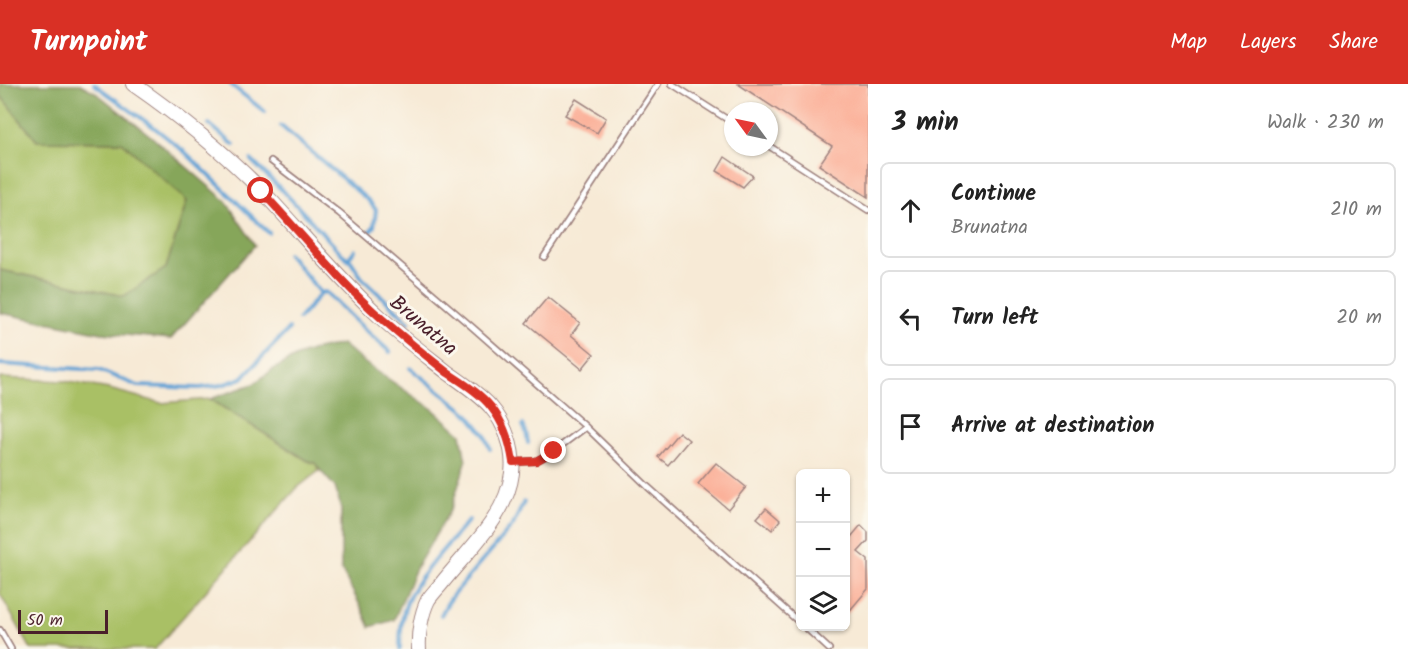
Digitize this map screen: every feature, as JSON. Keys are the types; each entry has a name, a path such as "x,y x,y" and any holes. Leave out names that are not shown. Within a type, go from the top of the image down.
{"street":[{"name":"Brunatna","path":"133,84 169,110 233,163 294,226 350,289 412,345 490,406 505,431 511,447 513,462 509,489 503,506 428,601 418,637 418,649"}],"lane":[{"path":"544,257 658,84"},
{"path":"672,84 724,117"},
{"path":"778,152 868,210"},
{"path":"271,161 339,213 586,427 648,487 796,619"},
{"path":"513,462 536,461 554,451 586,427"},
{"path":"0,630 11,649"},
{"path":"809,631 829,649"}],"green space":[{"path":"0,84 80,84 95,92 152,137 226,201 255,245 171,339 102,333 0,313 0,270 124,296 166,268 187,201 122,142 37,141 0,95"},
{"path":"0,95 37,141 122,142 187,200 166,268 124,296 0,270"},
{"path":"342,344 365,363 434,410 461,434 466,462 451,509 416,568 394,620 370,627 341,569 341,507 335,487 315,463 308,461 210,399 253,384 297,356"},
{"path":"0,378 64,381 109,389 161,403 210,399 308,461 315,463 320,470 297,488 155,649 31,649 0,594"}],"building":[{"path":"738,84 868,84 868,197 819,165 832,146 778,110 778,102 765,102"},
{"path":"576,99 606,118 597,133 565,115"},
{"path":"725,157 753,176 743,187 717,171"},
{"path":"548,297 580,323 571,335 594,354 582,369 526,323"},
{"path":"679,432 689,440 668,465 658,457"},
{"path":"716,463 746,487 728,509 698,484"},
{"path":"766,508 780,520 772,530 757,518"},
{"path":"861,525 868,532 868,541 858,552 868,560 868,589 850,610 850,577 850,538"}],"waterway":[{"path":"94,84 186,153 269,233"},
{"path":"230,84 265,112"},
{"path":"209,124 234,145"},
{"path":"281,126 369,201 376,210 374,226 369,233"},
{"path":"251,160 351,261 362,278 409,322"},
{"path":"348,259 355,250"},
{"path":"288,254 321,293 326,292 390,352"},
{"path":"299,319 321,293"},
{"path":"0,364 99,370 138,386 200,388 222,385 242,378 289,329"},
{"path":"410,368 467,413 484,434 490,449"},
{"path":"523,425 528,443"},
{"path":"441,615 454,594 513,525 524,502"},
{"path":"400,649 402,619 412,592 426,570 469,520"}],"route":[{"path":"261,191 350,289 412,345 490,406 505,431 511,447 513,462 536,461 554,451"}]}
